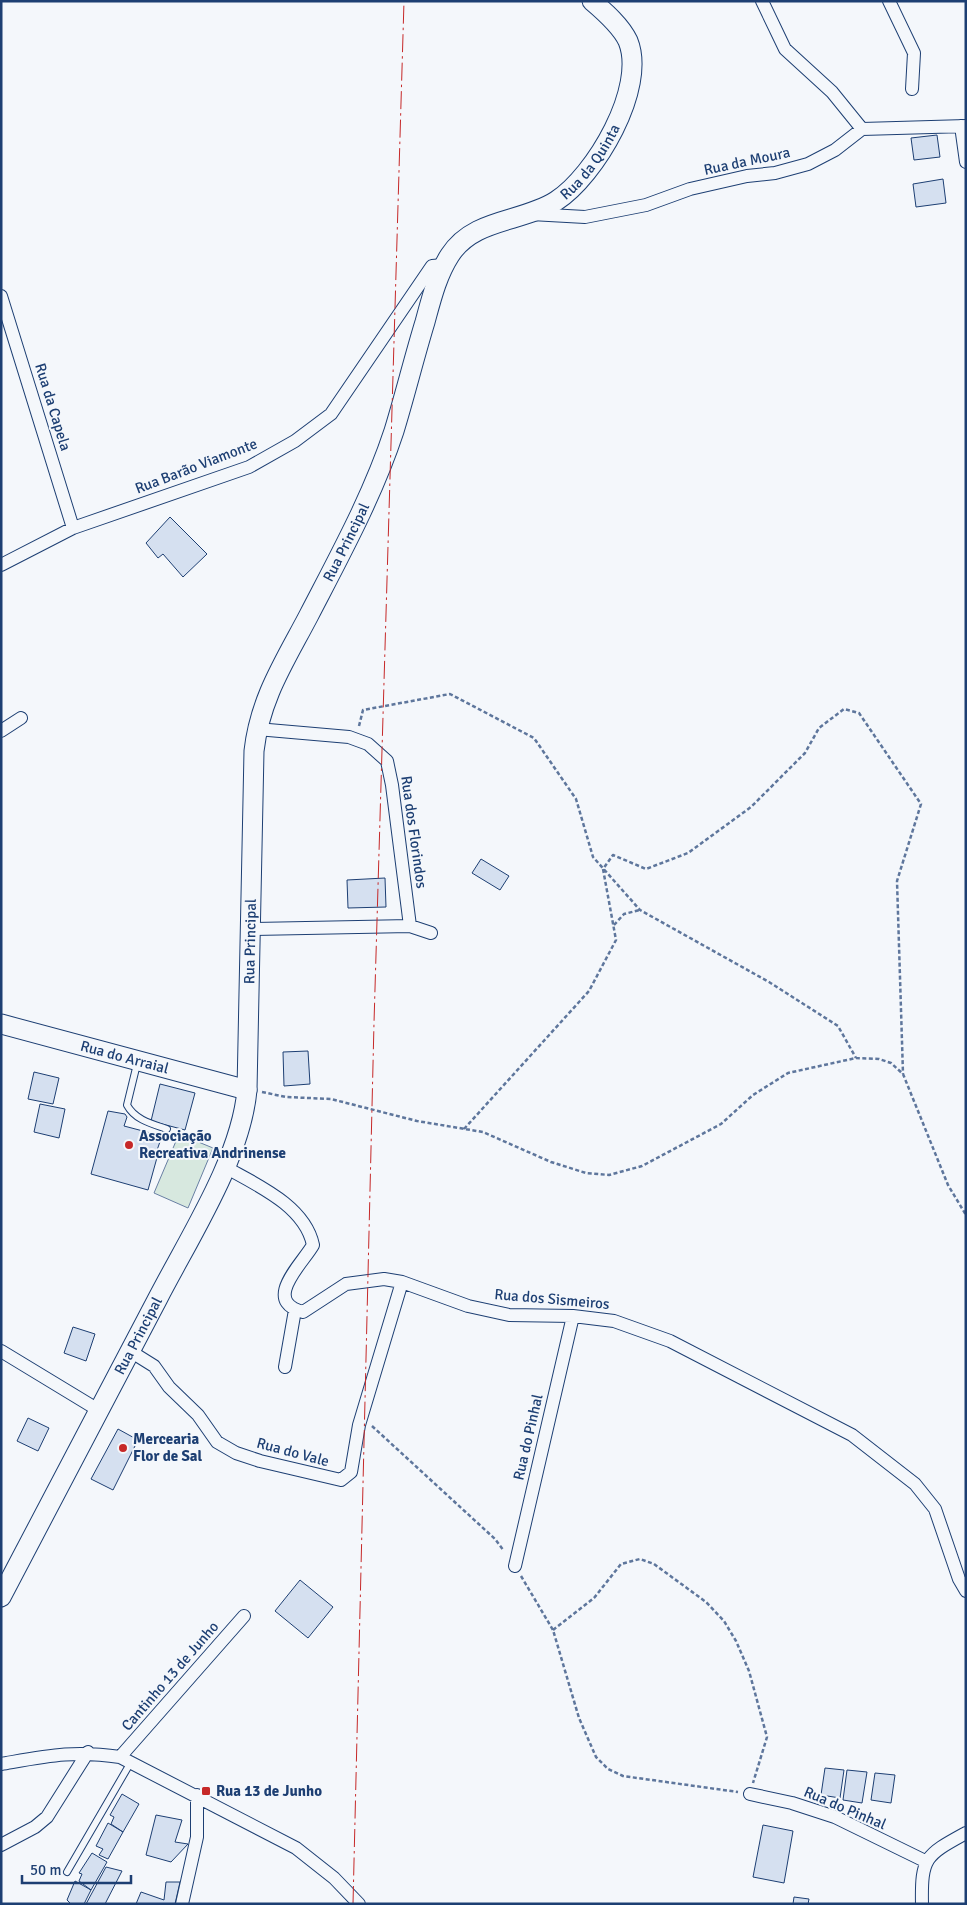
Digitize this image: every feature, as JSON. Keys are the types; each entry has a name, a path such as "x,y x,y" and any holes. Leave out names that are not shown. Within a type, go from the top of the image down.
{"main road":[{"name":"Rua da Quinta","path":"444,265 455,248 471,233 528,214 556,201 581,178 602,150 627,94 632,63 628,42 619,27 592,1"},
{"name":"Rua Principal","path":"1,1597 100,1411 225,1167 242,1126 248,1090 254,751 257,729 266,697 349,537 377,473 393,432 430,304 444,265"},
{"name":"Rua do Arraial","path":"1,1024 248,1090"}],"street":[{"path":"762,1 785,49 832,92 862,129 964,126 966,162"},
{"path":"889,1 914,53 912,89"},
{"name":"Rua da Moura","path":"528,214 585,217 646,205 690,189 747,176 775,173 808,164 835,150 862,129"},
{"name":"Rua Barão Viamonte","path":"1,565 73,528 249,466 295,441 331,414 432,266 444,265"},
{"name":"Rua da Capela","path":"1,296 73,528"},
{"path":"1,731 20,718"},
{"name":"Rua dos Florindos","path":"257,729 356,740 368,744 387,761 392,785 410,926"},
{"path":"251,929 410,926 431,933"},
{"path":"225,1167 262,1187 297,1215 310,1233 313,1245 289,1278 285,1290 287,1301 295,1310 284,1367"},
{"name":"Rua dos Sismeiros","path":"295,1310 303,1312 346,1284 384,1279 402,1282 468,1306 508,1315 573,1316 614,1321 670,1340 852,1435 915,1484 935,1509 958,1579 966,1591"},
{"name":"Rua do Vale","path":"130,1351 154,1366 169,1387 198,1415 217,1442 236,1453 260,1461 341,1480 351,1472 362,1417 402,1282"},
{"name":"Rua do Pinhal","path":"515,1566 573,1316"},
{"path":"1,1351 100,1411"},
{"name":"Cantinho 13 de Junho","path":"126,1760 244,1616"},
{"path":"1,1764 65,1752 88,1752 126,1760 197,1795 296,1848 334,1878 359,1904"},
{"path":"1,1845 47,1817 88,1752"},
{"name":"Rua do Pinhal","path":"750,1794 792,1803 835,1818 925,1861"},
{"path":"182,1904 197,1837 197,1795"},
{"path":"922,1904 921,1874 925,1861 940,1848 966,1833"}],"lane":[{"path":"138,1060 127,1105 130,1111 140,1118 167,1129"},
{"path":"67,1872 126,1760"}],"path":[{"path":"356,740 363,710 450,694 534,738 576,799 593,857 640,910 769,982 838,1026 856,1058"},
{"path":"464,1129 589,991 616,940 603,869 613,855 646,869 688,852 751,807 805,753 820,728 844,709 859,713 921,804 897,880 903,1074 948,1185 966,1214"},
{"path":"614,925 624,914 640,910"},
{"path":"248,1090 286,1097 331,1099 418,1122 484,1132 551,1162 577,1170 609,1175 642,1166 721,1124 753,1095 788,1073 856,1058 880,1059 891,1063 903,1074"},
{"path":"362,1417 496,1539 515,1566 553,1630 579,1718 596,1757 608,1769 623,1776 750,1794 767,1737 749,1671 736,1641 724,1621 706,1602 654,1564 640,1559 622,1564 594,1598 553,1630"}],"shaded area":[{"path":"179,1134 213,1148 188,1208 154,1193"}],"building":[{"path":"937,135 940,157 914,160 911,138"},
{"path":"943,179 946,203 916,207 913,184"},
{"path":"170,517 207,554 183,577 163,554 158,558 146,543"},
{"path":"481,859 509,876 500,890 472,873"},
{"path":"385,878 386,907 348,908 347,880"},
{"path":"308,1051 310,1084 284,1086 283,1052"},
{"path":"34,1072 59,1078 53,1104 28,1099"},
{"path":"160,1084 195,1093 185,1130 151,1121"},
{"path":"40,1104 65,1109 59,1138 34,1132"},
{"name":"Associação Recreativa Andrinense","path":"108,1111 125,1114 127,1117 124,1126 162,1136 156,1153 158,1154 148,1190 91,1174"},
{"path":"73,1327 95,1334 86,1361 64,1353"},
{"path":"28,1418 49,1428 38,1451 17,1441"},
{"path":"118,1429 138,1440 113,1490 91,1479"},
{"path":"300,1580 333,1607 308,1638 275,1611"},
{"path":"825,1768 844,1770 840,1798 821,1795"},
{"path":"847,1770 867,1772 862,1803 843,1800"},
{"path":"875,1773 895,1775 891,1803 871,1800"},
{"path":"122,1794 139,1804 123,1832 111,1824 114,1817 110,1815"},
{"path":"156,1815 182,1820 175,1842 188,1844 171,1862 146,1855"},
{"path":"108,1823 123,1832 108,1859 99,1855 103,1849 96,1846"},
{"path":"763,1825 793,1831 784,1883 753,1877"},
{"path":"92,1853 107,1862 91,1890 79,1881 82,1874 79,1873"},
{"path":"106,1867 122,1871 105,1904 86,1904"},
{"path":"75,1881 91,1890 84,1904 71,1904 67,1900"},
{"path":"166,1882 180,1882 175,1904 136,1904 141,1892 164,1900"},
{"path":"794,1897 809,1899 808,1904 793,1904"}],"power":[{"path":"353,1904 374,1023 404,1"}],"place":[{"name":"Associação Recreativa Andrinense","path":"129,1145"},
{"name":"Mercearia Flor de Sal","path":"123,1448"},
{"name":"Rua 13 de Junho","path":"206,1791"}]}
